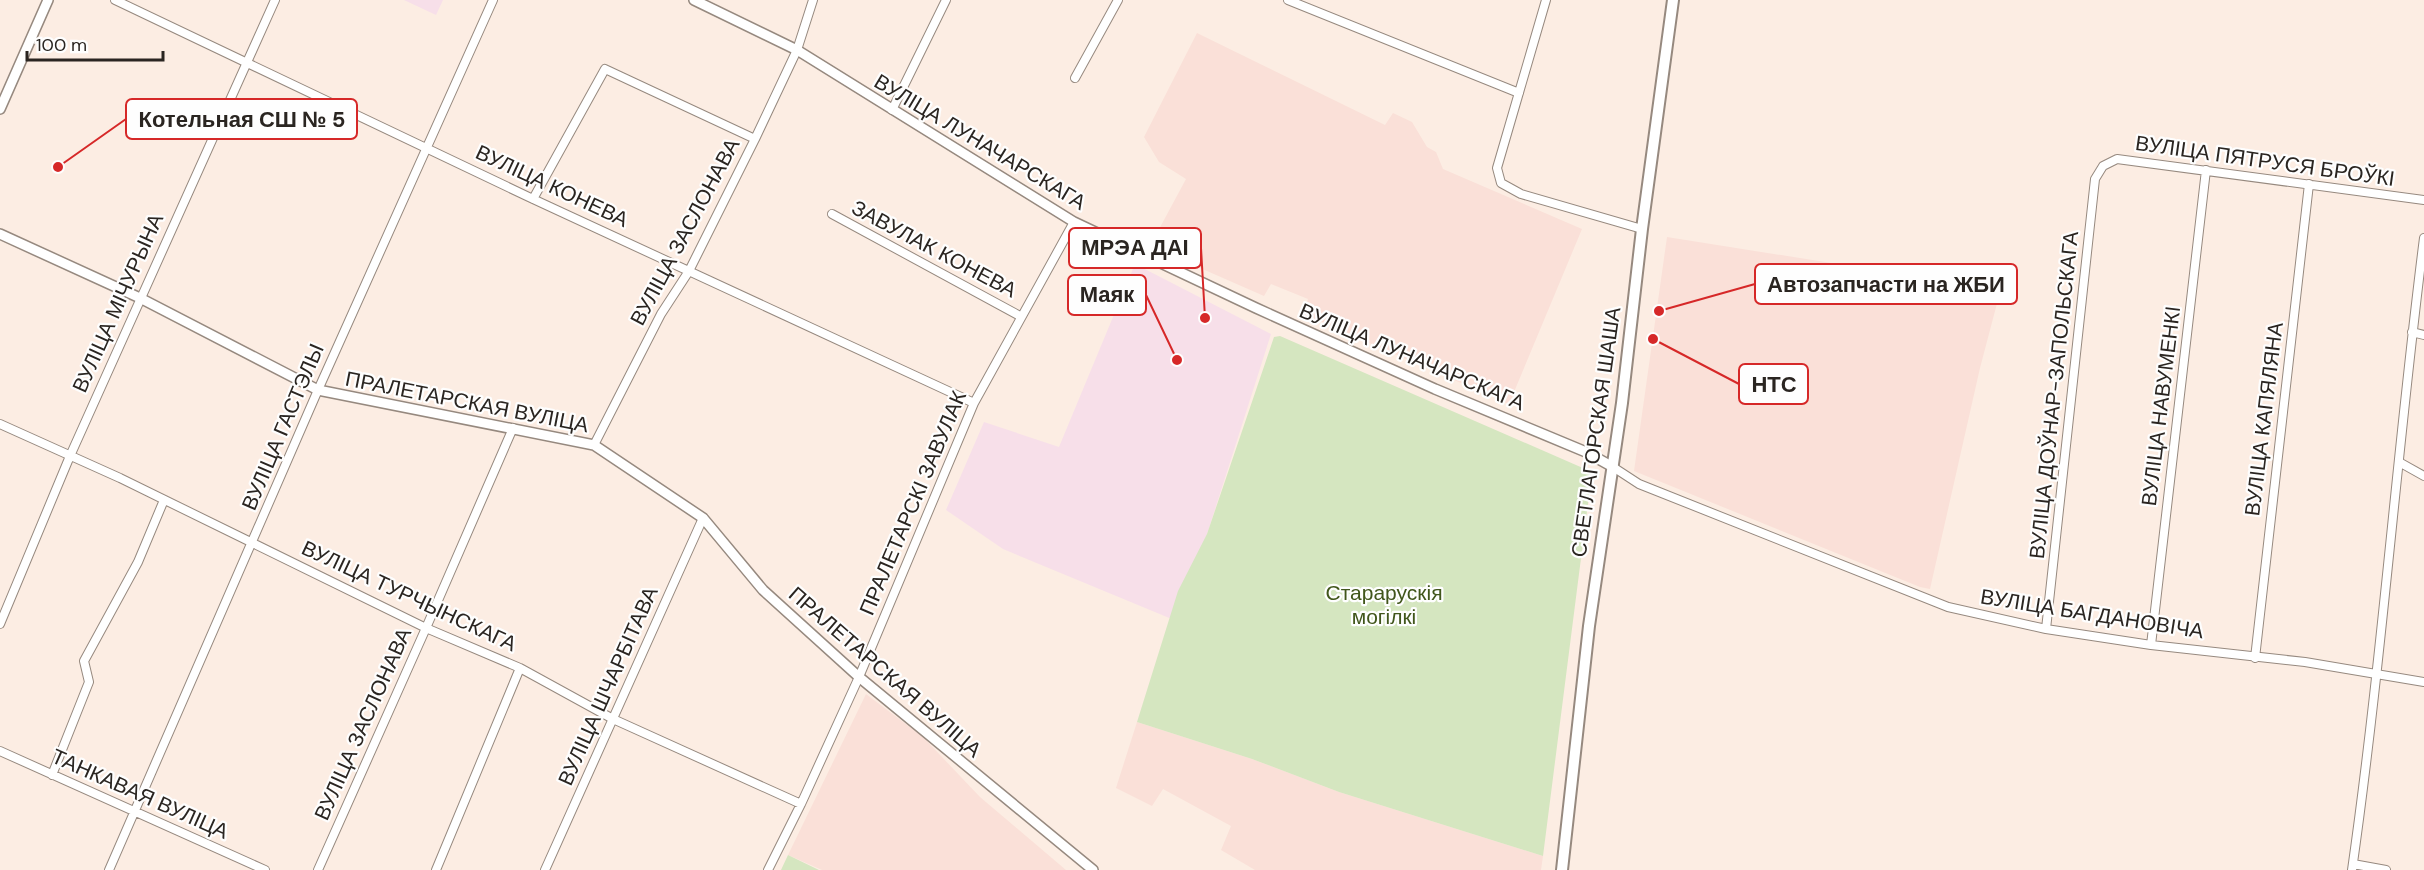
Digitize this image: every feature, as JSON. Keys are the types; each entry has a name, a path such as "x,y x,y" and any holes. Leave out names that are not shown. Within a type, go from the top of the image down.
{"main road":[{"name":"СВЕТЛАГОРСКАЯ ШАША","path":"1562,870 1589,626 1613,467 1673,0"}],"street":[{"path":"0,110 48,0"},
{"name":"ВУЛІЦА КОНЕВА","path":"116,0 427,146 533,199 974,403"},
{"name":"ВУЛІЦА МІЧУРЫНА","path":"0,624 70,456 275,0"},
{"name":"ВУЛІЦА ГАСТЭЛЫ","path":"109,870 318,390 493,0"},
{"name":"ВУЛІЦА ЛУНАЧАРСКАГА","path":"694,0 797,50 1074,222 1256,308 1435,389 1586,452 1613,467"},
{"name":"ВУЛІЦА ЗАСЛОНАВА","path":"594,445 661,314 689,271 755,139 797,50 813,0"},
{"path":"892,110 946,0"},
{"path":"1075,78 1118,0"},
{"path":"1288,0 1520,93"},
{"path":"1546,0 1497,168 1501,183 1521,194 1642,230"},
{"path":"533,199 605,69 755,139"},
{"name":"ВУЛІЦА ПЯТРУСЯ БРОЎКІ","path":"2103,166 2117,159 2424,200"},
{"name":"ВУЛІЦА ДОЎНАР-ЗАПОЛЬСКАГА","path":"2046,629 2095,179 2103,166"},
{"name":"ВУЛІЦА НАВУМЕНКІ","path":"2151,645 2206,170"},
{"name":"ВУЛІЦА КАПЯЛЯНА","path":"2254,658 2309,184"},
{"name":"ЗАВУЛАК КОНЕВА","path":"832,214 1020,316"},
{"name":"ПРАЛЕТАРСКІ ЗАВУЛАК","path":"768,870 859,677 974,403 1020,316 1074,222"},
{"name":"ПРАЛЕТАРСКАЯ ВУЛІЦА","path":"0,234 140,298 318,390 594,445 703,518 763,590 859,677 1093,870"},
{"path":"2386,870 2352,867 2377,675 2412,332 2424,238"},
{"path":"2412,332 2424,335"},
{"name":"ВУЛІЦА ТУРЧЫНСКАГА","path":"0,424 253,542 426,628 520,668 613,718 801,804"},
{"name":"ВУЛІЦА ЗАСЛОНАВА","path":"318,870 513,428"},
{"path":"2399,462 2424,476"},
{"name":"ВУЛІЦА БАГДАНОВІЧА","path":"1613,467 1639,484 1932,603 2046,629 2151,645 2305,662 2424,682"},
{"path":"52,775 89,682 84,661 138,562 164,500"},
{"name":"ВУЛІЦА ШЧАРБІТАВА","path":"545,870 703,518"},
{"path":"436,870 520,668"},
{"name":"ТАНКАВАЯ ВУЛІЦА","path":"0,751 262,870"}],"shaded area":[{"path":"404,0 443,0 436,15"},
{"path":"1197,33 1385,125 1393,113 1412,122 1427,147 1436,152 1443,169 1582,229 1509,404 1303,314 1308,299 1271,284 1264,296 1150,246 1186,179 1159,162 1144,137"},
{"path":"1667,237 2000,292 1980,368 1930,589 1920,587 1634,471"},
{"path":"1135,264 1271,334 1179,622 1003,549 946,510 984,422 1059,447"},
{"path":"866,694 923,737 980,797 1066,870 822,870 788,855"},
{"path":"1137,722 1252,759 1339,792 1543,856 1541,870 1255,870 1221,850 1231,826 1163,789 1152,806 1116,788"}],"green space":[{"name":"Старарускія могілкі","path":"1280,336 1592,472 1543,856 1339,792 1252,759 1137,722 1178,591 1207,534 1274,337"},
{"path":"788,855 819,870 781,870"}],"place":[{"name":"Котельная СШ № 5","path":"58,167"},
{"name":"Автозапчасти на ЖБИ","path":"1659,311"},
{"name":"МРЭА ДАІ","path":"1205,318"},
{"name":"НТС","path":"1653,339"},
{"name":"Маяк","path":"1177,360"}]}
